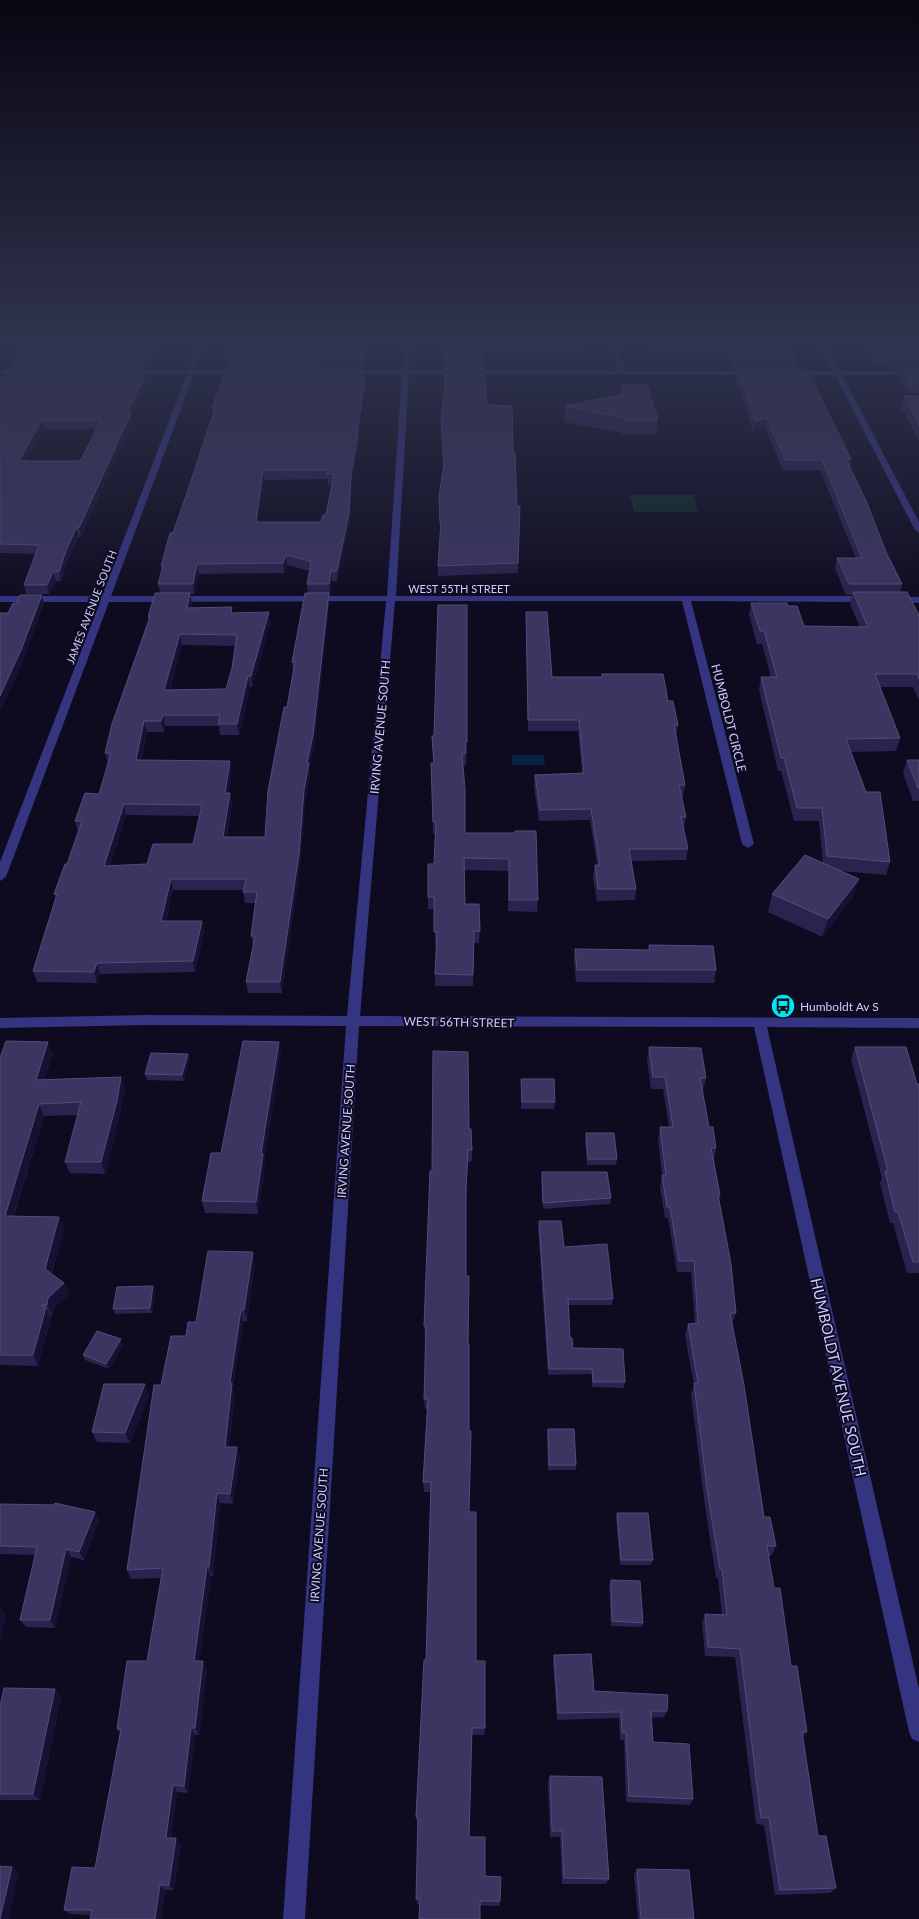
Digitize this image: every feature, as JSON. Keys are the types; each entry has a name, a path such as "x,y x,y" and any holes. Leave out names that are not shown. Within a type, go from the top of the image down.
{"street":[{"name":"JAMES AVENUE SOUTH","path":"0,877 169,434"},
{"name":"IRVING AVENUE SOUTH","path":"294,1919 353,1021 391,599 400,434"},
{"path":"868,434 919,530"},
{"name":"WEST 55TH STREET","path":"0,599 686,598 919,600"},
{"name":"HUMBOLDT CIRCLE","path":"686,598 748,844"},
{"name":"WEST 56TH STREET","path":"0,1023 147,1020 919,1023"},
{"name":"HUMBOLDT AVENUE SOUTH","path":"759,1022 919,1732"}],"green space":[{"path":"630,495 694,495 698,512 634,512"}],"water":[{"path":"512,755 544,755 545,765 512,765"}],"building":[{"path":"0,434 34,434 19,461 80,461 94,434 122,434 79,528 76,528 59,572 53,572 47,585 24,585 39,545 0,544"},
{"path":"207,434 358,434 351,475 349,513 337,571 331,571 329,584 307,584 310,561 286,555 283,563 197,564 193,584 158,584 170,533 173,533","holes":["263,470 328,470 327,474 334,474 326,515 323,515 321,522 256,522"]},
{"path":"442,434 513,434 517,506 520,506 518,563 438,566 441,522 439,497 444,464"},
{"path":"774,434 838,434 851,459 846,459 867,503 886,552 902,584 849,584 837,558 862,558 822,460 785,460"},
{"path":"853,592 907,592 919,615 919,679 917,674 875,674 900,738 846,739 866,792 880,792 890,862 827,856 822,808 797,808 784,758 781,758 761,677 777,677 764,631 760,631 751,603 787,603 788,606 797,606 804,626 868,627"},
{"path":"155,593 190,593 187,608 232,607 231,613 269,612 251,676 248,676 237,724 218,724 220,715 163,715 161,721 144,721 136,760 230,761 225,793 230,793 223,837 265,837 268,791 284,707 287,707 295,662 292,662 305,593 329,593 313,735 307,763 309,763 304,790 299,854 280,982 246,982 255,936 251,936 257,892 243,892 246,879 171,879 161,921 202,921 193,961 97,963 94,972 33,971 57,894 54,894 82,821 75,821 85,793 99,794 111,753 105,753 112,724 150,617 148,617","holes":["180,634 237,635 232,668 226,689 164,690","124,804 202,805 193,844 153,844 147,864 104,866"]},
{"path":"20,595 42,595 21,650 0,696 0,613 8,613 13,603 17,603"},
{"path":"438,605 467,605 467,742 465,742 466,753 462,754 465,789 465,833 536,831 538,900 509,900 509,859 464,858 465,904 479,904 480,931 474,931 473,975 435,974 437,932 434,932 434,897 428,897 428,864 434,864 436,822 433,822 431,763 434,763 432,736 434,736"},
{"path":"526,612 547,612 552,677 602,677 602,674 663,674 668,701 673,701 678,725 674,725 685,785 679,785 686,817 681,817 688,849 629,849 636,889 598,889 595,865 600,865 591,809 540,810 535,775 584,773 579,720 528,720"},
{"path":"907,760 919,760 919,788 918,788"},
{"path":"805,855 859,879 828,919 772,894"},
{"path":"649,945 713,946 716,970 577,970 575,949 650,950"},
{"path":"6,1041 48,1042 36,1080 121,1077 117,1101 101,1162 65,1162 81,1102 39,1104 5,1216 59,1217 45,1269 64,1283 48,1298 47,1305 41,1305 46,1307 33,1355 0,1355 0,1058"},
{"path":"243,1041 279,1042 261,1154 263,1154 256,1202 202,1201 211,1153 221,1153"},
{"path":"649,1047 701,1048 706,1078 700,1078 709,1127 713,1127 716,1148 711,1148 731,1264 736,1313 730,1313 744,1385 764,1517 770,1517 776,1546 767,1546 774,1588 780,1588 791,1666 797,1666 807,1732 802,1732 818,1836 826,1836 836,1888 780,1890 769,1818 761,1818 740,1649 708,1647 705,1614 727,1615 722,1569 720,1569 707,1489 694,1383 698,1383 688,1324 698,1323 694,1261 679,1261 670,1207 667,1207 662,1175 666,1175 660,1127 673,1127 665,1077 653,1077"},
{"path":"855,1047 906,1047 917,1084 919,1084 919,1262 913,1262 898,1212 895,1212 885,1171 888,1171"},
{"path":"433,1051 468,1052 469,1129 471,1129 472,1150 468,1150 466,1189 466,1276 469,1276 469,1431 471,1431 469,1512 476,1512 476,1661 485,1661 485,1728 472,1728 469,1837 485,1837 485,1876 501,1877 500,1901 480,1901 480,1919 419,1919 420,1899 416,1899 418,1817 416,1817 424,1660 426,1660 431,1482 423,1482 428,1399 424,1399 426,1326 424,1326 430,1171 432,1171"},
{"path":"151,1053 188,1054 182,1075 145,1074"},
{"path":"521,1079 554,1079 555,1102 522,1102"},
{"path":"586,1133 614,1133 617,1159 588,1159"},
{"path":"542,1172 607,1172 611,1198 543,1203"},
{"path":"539,1221 561,1221 564,1247 607,1244 613,1299 568,1299 570,1338 572,1338 573,1348 623,1349 625,1382 593,1382 592,1369 549,1369"},
{"path":"208,1251 253,1252 244,1310 241,1310 230,1383 232,1383 225,1447 237,1447 230,1494 217,1493 209,1567 207,1567 194,1661 203,1661 195,1728 191,1728 184,1786 173,1785 166,1838 176,1838 169,1885 160,1885 155,1919 90,1919 92,1910 64,1910 72,1867 95,1868 121,1729 117,1729 127,1661 147,1661 163,1568 127,1570 154,1385 161,1385 171,1336 186,1336 188,1322 196,1322"},
{"path":"153,1286 150,1308 113,1309 117,1287"},
{"path":"97,1331 121,1339 106,1364 83,1355"},
{"path":"104,1384 145,1384 125,1433 92,1432"},
{"path":"548,1429 574,1429 576,1465 549,1465"},
{"path":"55,1503 95,1512 79,1552 66,1549 50,1620 20,1620 37,1547 0,1546 0,1504 54,1505"},
{"path":"617,1513 648,1513 653,1560 621,1560"},
{"path":"611,1580 640,1581 643,1623 612,1621"},
{"path":"591,1654 594,1691 668,1695 667,1711 651,1711 653,1742 689,1744 693,1799 629,1796 626,1733 622,1733 621,1712 558,1713 554,1655"},
{"path":"4,1688 55,1689 33,1794 0,1794 0,1706"},
{"path":"550,1776 602,1777 609,1879 564,1878 562,1831 552,1831"},
{"path":"0,1866 12,1867 0,1919"},
{"path":"637,1869 689,1870 694,1919 641,1919"}],"place":[{"name":"Humboldt Av S","path":"783,1006"}]}
